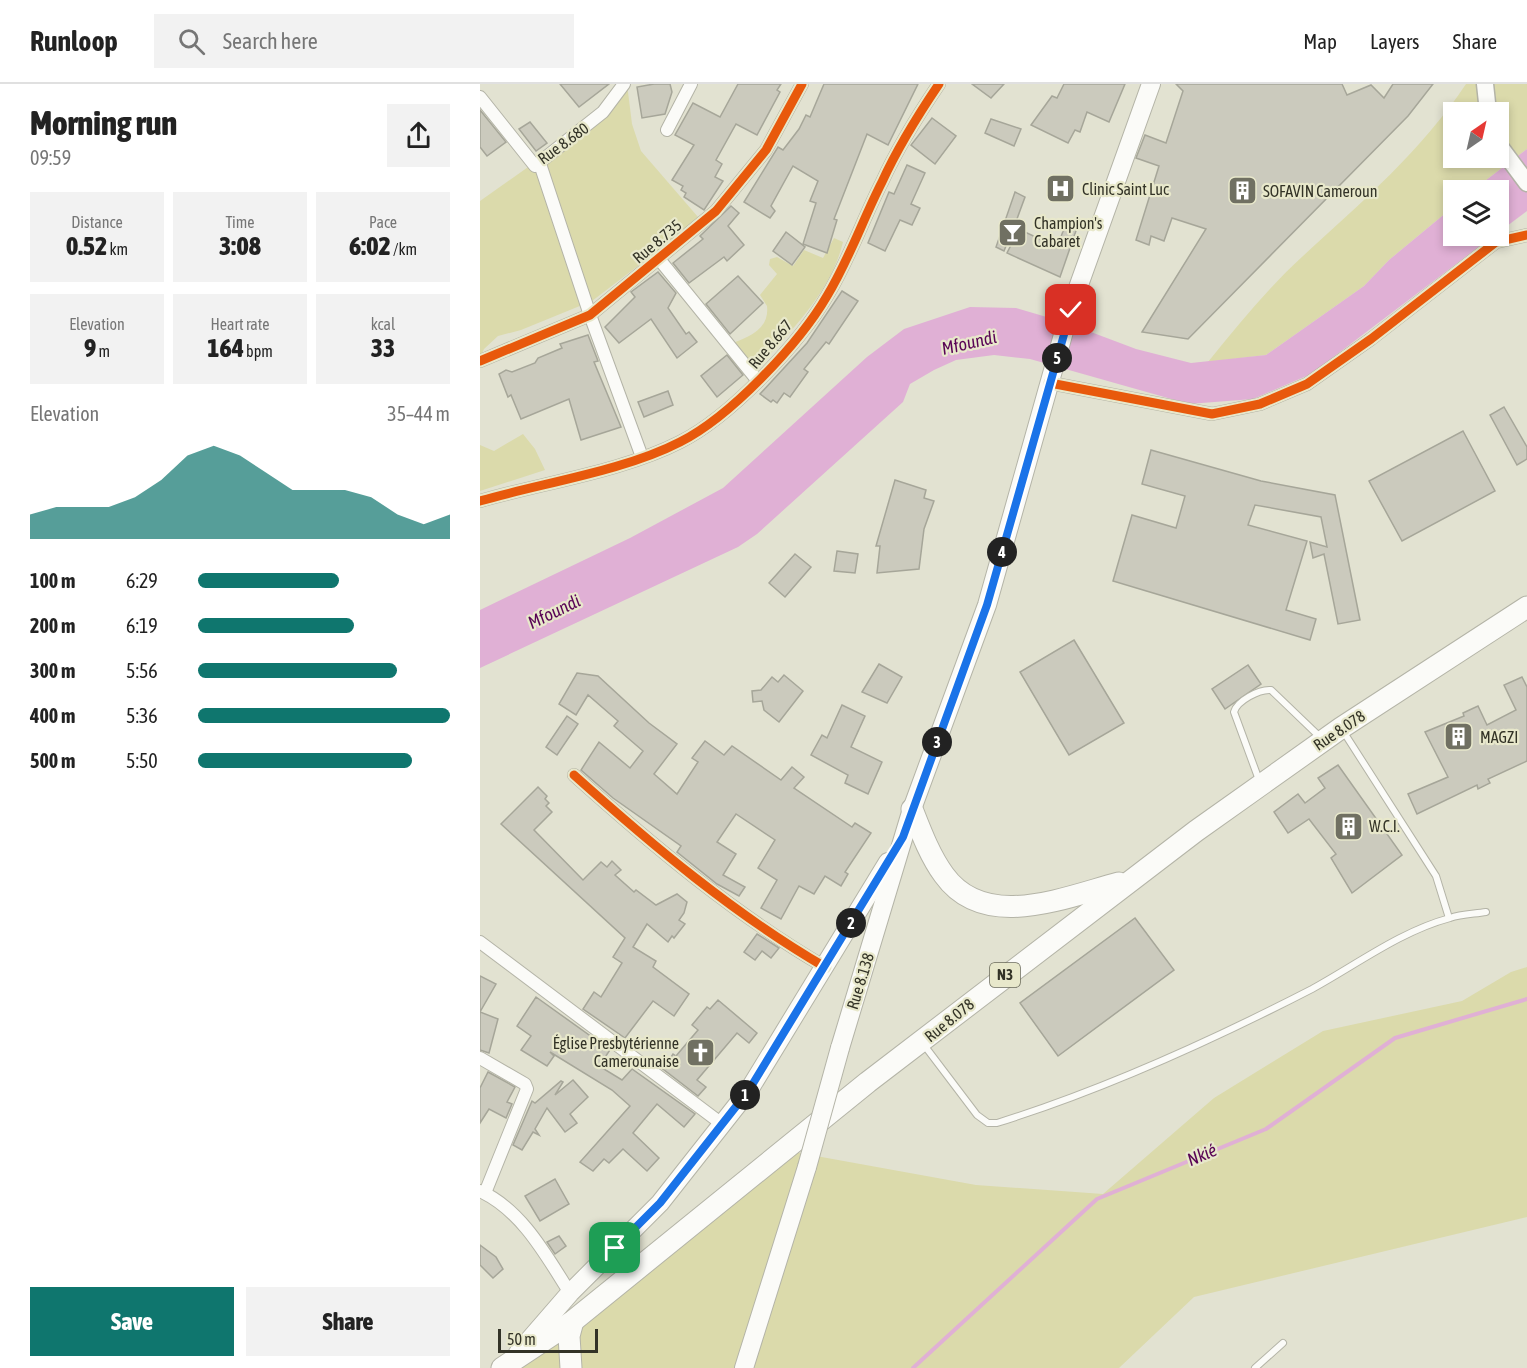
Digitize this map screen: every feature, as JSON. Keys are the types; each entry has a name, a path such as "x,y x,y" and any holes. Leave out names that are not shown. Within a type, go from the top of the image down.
{"highway":[{"name":"Rue 8.078","path":"506,1365 573,1321 808,1130 1131,879 1260,784 1341,728 1527,607"},
{"path":"912,809 929,849 945,877 964,894 990,904 1009,908 1046,903 1131,879"},
{"path":"571,1368 569,1336 573,1321"}],"main road":[{"name":"Rue 8.138","path":"744,1368 807,1167 903,837 987,605 1071,310 1150,84"},
{"path":"506,1365 570,1293 660,1203 749,1090 903,837"}],"street":[{"name":"Rue 8.680","path":"480,97 535,166 603,112 624,84"},
{"path":"667,130 691,84"},
{"name":"Rue 8.735","path":"480,361 590,315 716,211 766,150 802,84"},
{"name":"Rue 8.667","path":"480,501 642,457 680,442 707,425 758,381 824,302 888,170 917,116 939,84"},
{"path":"1485,84 1487,102"},
{"path":"1509,160 1527,183"},
{"path":"540,164 590,315 642,457"},
{"path":"1051,378 1212,414 1260,405 1316,377 1371,339 1496,242 1527,235"},
{"path":"659,259 758,381"},
{"path":"574,775 648,842 794,949 825,967"},
{"path":"480,942 722,1124"},
{"path":"480,1058 525,1084 527,1089 527,1095 482,1192 509,1211 538,1244 570,1293"}],"lane":[{"path":"1260,784 1234,712 1238,704 1263,689 1271,690 1323,741"},
{"path":"1341,728 1436,876 1449,918"},
{"path":"922,1042 982,1120 997,1123 1060,1103 1127,1077 1311,989 1414,932 1449,918 1486,912"},
{"path":"1255,1368 1283,1343"}],"green space":[{"path":"627,84 632,124 641,151 698,217 697,221 592,301 521,330 498,336 484,349 480,358 480,201 572,136"},
{"path":"1466,84 1527,84 1527,149 1509,163 1509,102 1453,102"},
{"path":"1443,115 1443,168 1502,168 1486,180 1443,180 1443,215 1389,260 1364,286 1266,355 1208,362 1278,281 1390,175"},
{"path":"834,238 843,242 837,261 819,296 754,372 746,373 731,360 724,348 726,345 755,333 765,322 767,306 760,295 777,274 769,265 770,259 777,257 793,266 804,250 823,258"},
{"path":"523,434 535,449 545,470 480,491 480,445 494,451"},
{"path":"1527,967 1527,1217 1194,1297 1119,1368 502,1368 783,1150 976,1185 1103,1194 1214,1098 1323,1031 1462,1001 1511,972"}],"water":[{"path":"1527,149 1527,211 1509,224 1509,180 1486,180 1502,168 1509,168 1509,163"},
{"name":"Mfoundi","path":"1443,215 1443,246 1480,246 1311,374 1253,399 1189,404 1030,359 994,355 956,360 910,384 903,402 757,534 738,547 480,668 480,610 630,538 723,488 867,357 904,329 970,307 1016,308 1067,323 1136,349 1191,363 1266,355 1364,286 1389,260"}],"building":[{"path":"560,84 609,84 579,107"},
{"path":"670,84 672,92 665,114 642,118 637,87"},
{"path":"738,84 781,84 777,90 780,92 757,135 736,124 716,160 722,164 715,177 723,181 704,210 684,197 686,193 681,190 683,186 672,180 694,145 675,135 693,103 720,117"},
{"path":"824,84 918,84 888,145 867,134 834,219 837,220 827,253 803,244 816,203 810,201 818,181 793,166 771,206 775,211 770,218 744,202 778,147 783,150 799,129 806,115 810,117"},
{"path":"972,84 1004,84 991,98"},
{"path":"1064,84 1125,84 1109,122 1087,112 1080,132 1075,130 1068,143 1031,125 1052,96 1057,98"},
{"name":"SOFAVIN Cameroun","path":"1176,84 1342,84 1347,95 1371,85 1384,98 1393,84 1433,84 1408,116 1188,339 1142,332 1206,229 1172,218 1164,241 1151,236 1149,245 1136,240 1159,166 1136,158 1145,135 1166,143 1183,91"},
{"path":"480,110 506,142 487,156 480,147"},
{"path":"932,118 956,136 935,164 911,145"},
{"path":"991,119 1021,129 1014,146 985,133"},
{"path":"530,122 547,143 536,151 519,129"},
{"path":"907,165 925,173 911,204 920,208 912,225 900,220 885,251 868,243 889,192 894,194"},
{"name":"Champion's Cabaret","path":"1015,192 1025,197 1014,227 1057,247 1067,221 1078,225 1060,277 1007,253 1012,243 1008,241 1004,251 996,247"},
{"path":"731,206 739,213 728,226 744,245 727,261 724,257 689,283 673,263 703,239 700,236"},
{"path":"786,232 805,247 792,265 773,251"},
{"path":"658,272 676,293 668,308 686,334 689,332 697,342 677,358 651,319 619,343 605,327 635,297 631,292"},
{"path":"738,276 763,303 730,334 706,304"},
{"path":"842,291 858,301 829,344 826,342 804,369 808,372 790,397 784,393 777,403 773,400 771,402 760,394 807,343"},
{"path":"588,335 598,361 594,362 621,427 581,440 569,399 521,419 511,395 508,397 499,374 506,370 512,372 535,363 538,358 562,348 560,344"},
{"path":"727,355 743,375 717,397 701,376"},
{"path":"668,391 673,405 644,417 638,402"},
{"path":"1504,407 1527,447 1527,459 1517,465 1490,415"},
{"path":"1463,431 1495,491 1402,541 1369,481"},
{"path":"1151,450 1261,481 1335,495 1360,620 1338,624 1324,554 1313,558 1310,542 1327,547 1321,517 1255,505 1248,525 1307,541 1286,610 1316,619 1310,640 1113,581 1132,515 1176,528 1185,496 1142,484"},
{"path":"895,480 926,490 924,498 934,501 924,529 919,569 877,573 880,546 876,546"},
{"path":"837,551 858,554 855,573 834,571"},
{"path":"795,554 811,567 785,597 769,583"},
{"path":"1074,640 1124,723 1069,755 1020,672"},
{"path":"879,664 902,677 887,703 862,692"},
{"path":"1248,665 1261,684 1225,709 1212,689"},
{"path":"577,673 598,676 649,723 677,744 654,774 677,794 698,762 692,758 705,741 724,755 732,746 781,780 792,767 804,777 794,788 852,827 855,823 871,833 845,872 848,874 841,886 825,876 814,894 799,886 781,919 761,908 777,880 758,868 775,840 736,814 717,842 736,854 723,875 745,887 739,896 717,884 677,852 681,846 613,798 581,770 599,742 630,768 643,751 614,726 618,721 588,695 576,715 559,704"},
{"path":"784,675 803,691 779,722 764,710 762,701 753,702 752,691 761,690 772,677 778,682"},
{"path":"1522,677 1527,687 1527,761 1488,779 1490,783 1478,789 1477,785 1417,814 1408,794 1448,777 1425,732 1464,716 1463,713 1478,706 1487,725 1516,710 1504,685"},
{"path":"842,705 865,716 851,747 882,762 868,794 845,783 848,775 811,755 822,735 827,738"},
{"path":"567,716 578,724 557,755 546,747"},
{"path":"1338,765 1402,855 1352,893 1331,858 1336,854 1309,819 1288,833 1274,812 1298,794 1305,803 1325,788 1318,778"},
{"path":"538,787 547,796 545,799 549,803 546,806 552,812 534,830 583,880 601,862 607,867 612,861 621,870 615,875 634,892 636,890 656,905 677,894 687,902 679,920 685,924 674,938 672,936 668,942 647,924 633,947 656,961 653,967 689,994 674,1016 653,1001 625,1038 583,1009 594,992 601,997 622,963 613,957 625,938 501,824"},
{"path":"1135,918 1174,970 1058,1056 1020,1003"},
{"path":"757,934 779,948 771,958 762,951 755,960 744,952"},
{"path":"480,976 496,984 480,1012"},
{"path":"536,997 610,1050 599,1066 622,1080 632,1069 695,1114 684,1127 657,1104 633,1133 659,1158 647,1171 623,1149 609,1163 604,1159 593,1171 580,1162 630,1106 612,1090 550,1052 554,1056 547,1066 521,1050 531,1036 517,1026"},
{"path":"718,1000 757,1033 749,1043 737,1033 697,1080 706,1087 698,1096 663,1069 673,1054 676,1056 698,1030 692,1025 707,1007 710,1009"},
{"path":"480,1012 498,1019 489,1053 480,1050"},
{"path":"488,1072 515,1087 507,1102 512,1104 506,1118 489,1109 480,1123 480,1088"},
{"path":"573,1080 588,1097 570,1114 577,1123 565,1132 547,1108 535,1129 539,1135 533,1132 522,1150 513,1145 532,1101 535,1103 561,1081 563,1082 555,1095"},
{"path":"555,1179 569,1204 540,1221 525,1196"},
{"path":"559,1236 566,1246 555,1254 547,1242"},
{"path":"480,1245 496,1257 503,1269 493,1278 480,1265"}],"waterway":[{"name":"Nkié","path":"913,1368 1097,1199 1266,1129 1395,1038 1527,999"}],"cycle path":[{"path":"480,361 590,315 716,211 766,150 802,84"},
{"path":"480,501 608,469 658,452 700,431 762,378 799,336 827,296 895,156 939,84"},
{"path":"1050,383 1212,414 1260,404 1307,384 1371,339 1496,242 1527,235"},
{"path":"574,775 633,827 726,901 825,967"}],"place":[{"name":"Clinic Saint Luc","path":"1061,189"},
{"name":"SOFAVIN Cameroun","path":"1242,191"},
{"name":"Champion's Cabaret","path":"1013,232"},
{"name":"MAGZI","path":"1459,737"},
{"name":"W.C.I.","path":"1348,826"},
{"name":"Église Presbytérienne Camerounaise","path":"700,1052"}],"route":[{"path":"615,1248 660,1203 749,1090 903,837 987,605 1071,310"}]}
